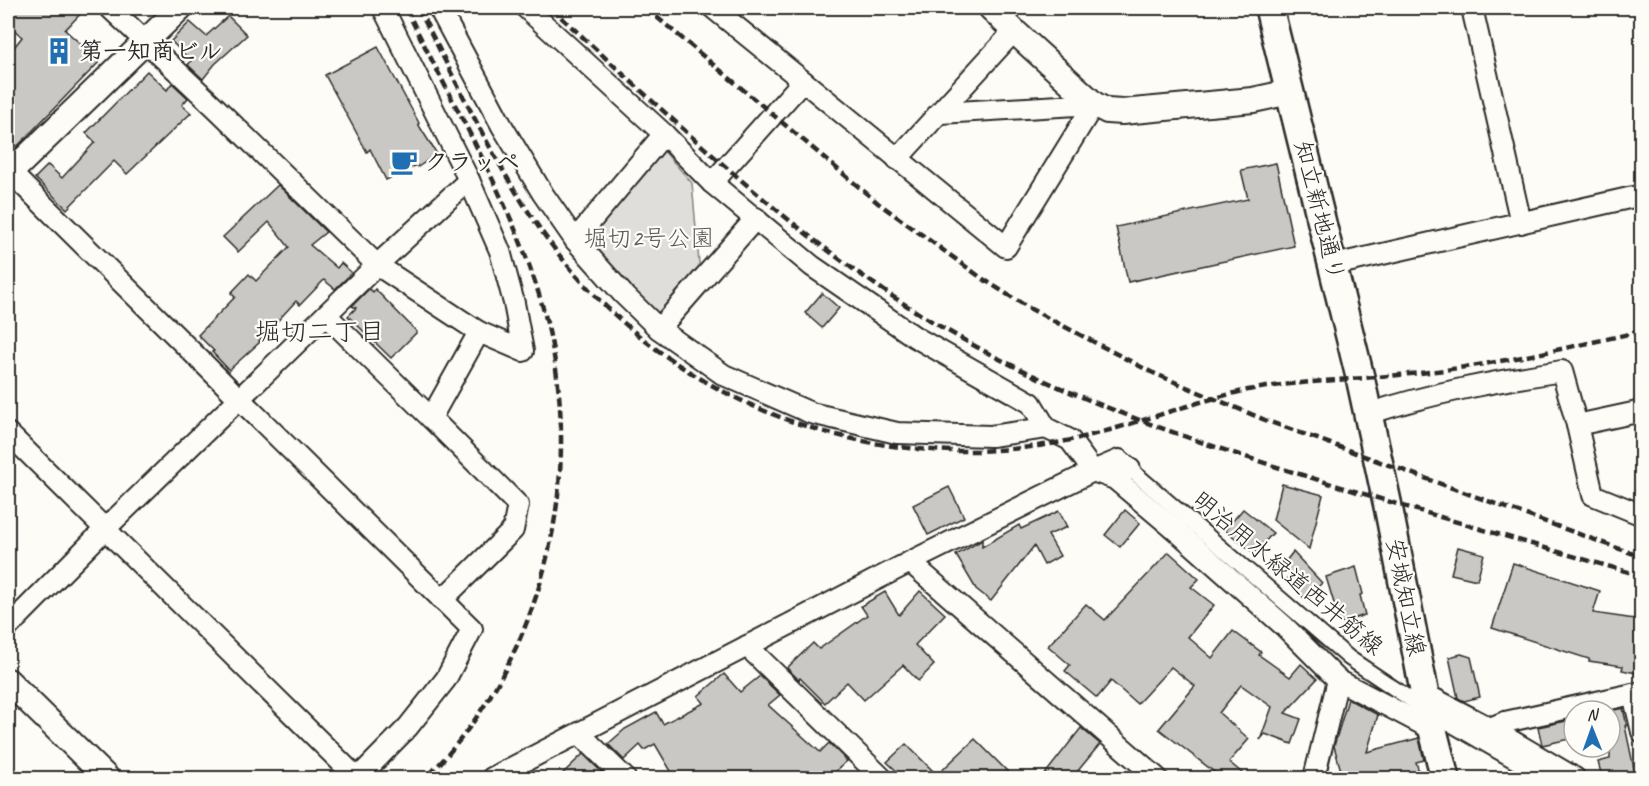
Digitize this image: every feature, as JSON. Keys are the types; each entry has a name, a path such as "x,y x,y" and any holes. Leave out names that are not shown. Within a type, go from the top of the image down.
{"main road":[{"name":"知立新地通り","path":"1269,8 1334,265 1368,414"},
{"name":"安城知立線","path":"1368,414 1429,712 1445,778"}],"street":[{"path":"110,8 377,265 479,332 524,351 500,251 469,180 383,8"},
{"path":"8,433 358,778 408,727 446,679 472,629 8,172 180,8"},
{"path":"439,8 502,126 543,194 575,240 623,294 659,329 724,375 811,413 897,433 991,436 1046,428"},
{"path":"526,8 664,134 712,183 812,266 915,337 1031,403 1046,428 1070,441 1093,471 1115,479 1179,533 1284,626 1338,680 1429,712 1490,728 1575,778"},
{"path":"713,8 1006,247 1094,104"},
{"path":"991,8 1094,104 1107,111 1122,112 1253,100 1290,92"},
{"path":"1472,8 1521,223"},
{"path":"897,159 1014,31"},
{"path":"712,183 803,81"},
{"path":"939,112 1094,104"},
{"path":"575,240 664,134"},
{"path":"8,627 104,530 377,265 469,180"},
{"path":"1334,265 1641,195"},
{"path":"659,329 756,218"},
{"path":"326,315 518,505 513,530 442,600"},
{"path":"430,418 479,332"},
{"path":"1368,414 1403,402 1507,379 1562,371 1593,495 1641,515"},
{"path":"1577,426 1641,411"},
{"path":"492,778 910,562 1093,471 1119,460 1130,470"},
{"name":"明治用水緑道西井筋線","path":"1130,470 1349,658 1429,712 1544,778"},
{"path":"910,562 1157,778"},
{"path":"747,646 882,778"},
{"path":"1314,778 1338,680"},
{"path":"8,681 107,778"},
{"path":"1490,728 1505,722 1637,693 1641,732"},
{"path":"580,734 625,778"}],"green space":[{"name":"堀切2号公園","path":"662,149 692,183 700,274 667,313 657,314 608,265 591,241 591,232"}],"building":[{"path":"8,8 86,8 65,30 100,61 8,156 8,55 22,37 8,24"},
{"path":"228,16 247,35 215,64 203,79 188,65 191,61 171,41 190,22 206,36"},
{"path":"378,47 418,124 437,154 418,167 417,165 386,180 370,149 367,152 325,75"},
{"path":"147,71 167,90 172,83 188,98 182,105 191,113 127,174 114,161 67,209 35,178 48,165 62,178 95,142 86,133"},
{"path":"1276,163 1294,246 1128,282 1116,227 1248,199 1241,170"},
{"path":"278,185 326,232 310,245 337,268 341,263 352,273 335,289 324,280 300,305 296,301 260,342 229,370 198,335 235,297 231,293 249,274 256,281 289,247 269,222 238,252 223,237"},
{"path":"369,289 373,292 375,289 417,332 391,358 348,316 356,308 352,306"},
{"path":"822,293 839,308 822,328 805,313"},
{"path":"1282,484 1323,495 1309,549 1273,520"},
{"path":"949,487 964,517 928,535 913,505"},
{"path":"1243,509 1273,533 1254,553 1225,530"},
{"path":"1125,510 1140,523 1120,547 1105,535"},
{"path":"1059,511 1067,527 1048,535 1060,556 1044,565 1034,546 991,601 976,589 956,555 982,540 982,547 1019,525 1021,529"},
{"path":"1458,547 1484,554 1477,580 1451,574"},
{"path":"1169,552 1199,579 1191,587 1214,605 1188,637 1212,658 1233,631 1261,652 1259,655 1290,677 1301,664 1317,679 1285,713 1301,719 1292,744 1265,734 1260,740 1272,707 1241,685 1219,713 1249,739 1229,762 1248,778 1222,778 1159,729 1195,686 1171,667 1137,704 1111,681 1097,698 1065,671 1070,665 1048,646 1086,604 1105,620"},
{"path":"1293,552 1322,583 1305,599 1286,579 1291,575 1282,566"},
{"path":"1513,563 1600,591 1593,613 1641,620 1641,674 1622,670 1623,666 1589,661 1589,659 1492,628"},
{"path":"1356,567 1363,594 1360,595 1365,615 1340,623 1326,577"},
{"path":"920,591 945,614 915,645 934,665 918,681 903,665 864,700 847,682 825,703 787,668 813,643 819,649 867,615 861,606 885,592 899,615"},
{"path":"1461,654 1471,657 1480,697 1464,701 1458,698 1449,657"},
{"path":"724,674 740,692 760,676 780,695 768,705 820,752 829,743 847,761 828,778 675,778 655,744 644,750 640,745 624,760 608,744 625,729 656,712 663,724 704,703 698,696"},
{"path":"1348,699 1378,715 1367,752 1419,738 1424,760 1416,762 1421,778 1378,778 1376,773 1343,778 1334,746"},
{"path":"1622,708 1636,778 1618,778 1617,774 1602,777 1598,762 1622,759"},
{"path":"1562,722 1562,741 1542,745 1538,727"},
{"path":"1081,728 1100,744 1072,778 1042,778"},
{"path":"975,739 1014,778 904,778 887,762 906,744 937,775"},
{"path":"583,754 608,778 558,778"}],"railway":[{"path":"406,8 481,155 516,230 543,308 556,370 561,433 558,496 547,559 528,619 501,677 467,730 426,778"},
{"path":"418,8 506,176 540,229 586,286 638,335 696,376 759,408 825,432 894,446 966,451 1038,446 1091,435 1248,390 1460,368 1642,331"},
{"path":"551,8 686,132 779,212 877,286 974,346 1070,392 1220,449 1642,576"},
{"path":"646,8 878,203 983,279 1029,308 1151,372 1265,420 1642,557"}],"place":[{"name":"第一知商ビル","path":"59,51"},
{"name":"クラッペ","path":"404,162"}],"district":[{"name":"堀切二丁目","path":"320,331"}]}
